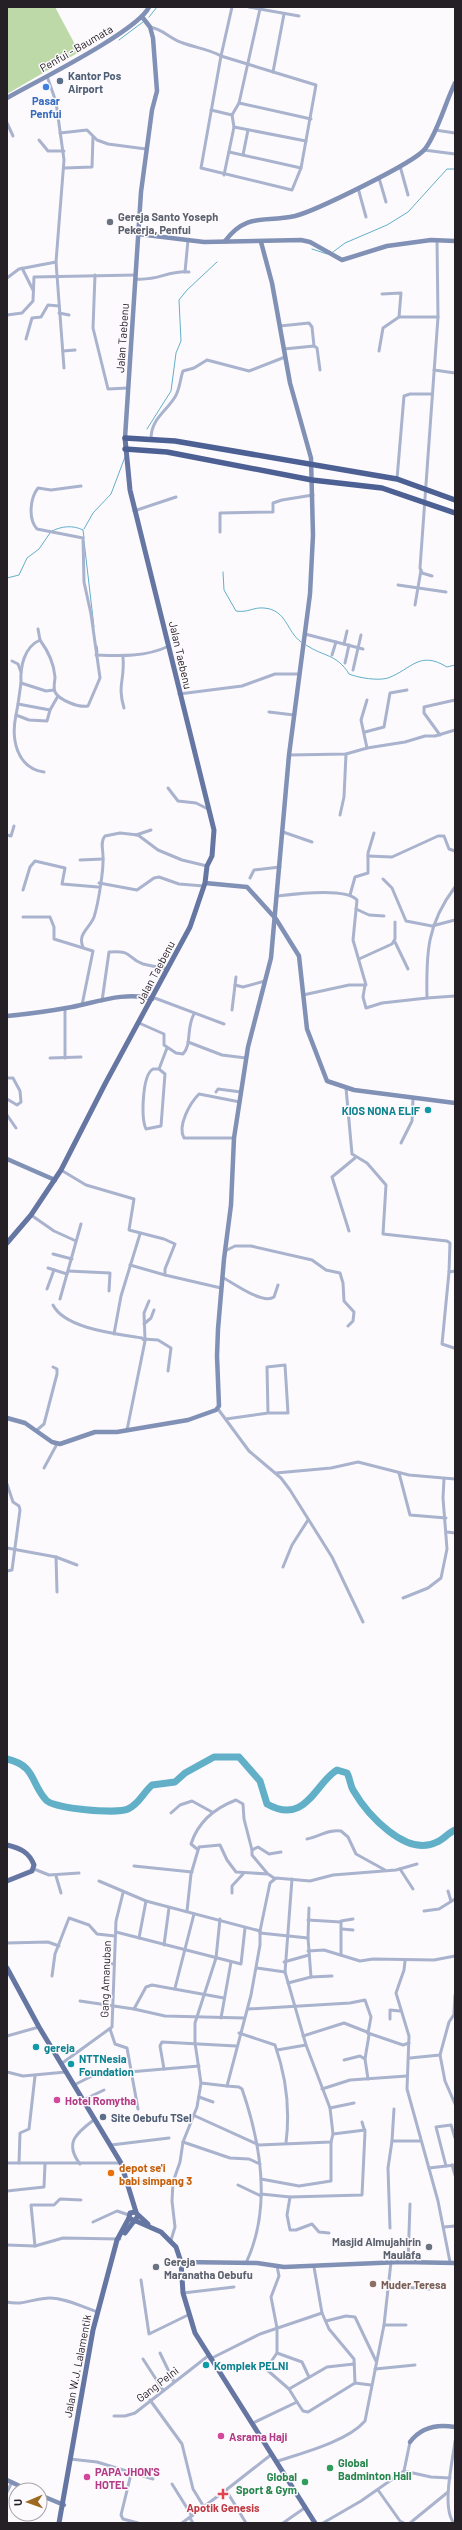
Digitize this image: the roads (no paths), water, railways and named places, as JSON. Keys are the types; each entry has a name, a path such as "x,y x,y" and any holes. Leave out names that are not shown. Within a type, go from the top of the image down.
{"highway":[{"path":"125,438 178,442 311,466 397,479 455,500"},
{"path":"125,452 167,452 312,480 382,488 416,499 424,504 455,513"}],"main road":[{"name":"Jalan Taebenu","path":"7,1243 30,1215 62,1170 190,927 204,884 207,866 212,856 214,833 179,694 169,646 162,618 158,609 134,511 126,467 125,438"},
{"path":"7,1846 20,1848 28,1854 34,1869 7,1881"},
{"path":"7,1968 39,2027 121,2163 132,2193 136,2217 119,2240 96,2324 70,2459 60,2523"},
{"path":"129,2215 132,2193"},
{"path":"129,2215 136,2217 171,2240 176,2247 181,2262 183,2293 188,2315 195,2333 209,2357 273,2453 315,2523"},
{"path":"129,2215 136,2217"},
{"name":"Jalan W.J. Lalamentik","path":"70,2459 98,2312 119,2240 129,2215"}],"street":[{"name":"Penfui - Baumata","path":"7,98 144,19 149,7"},
{"path":"150,27 160,29 183,43 210,50 221,56 247,65 316,84 301,168 294,188 290,190 204,169 200,166 221,56 232,7"},
{"path":"249,7 299,16"},
{"path":"224,174 234,127 232,114 239,103 260,9"},
{"path":"273,72 284,14"},
{"name":"Jalan Taebenu","path":"125,438 138,234 146,149 157,86 150,27 144,19"},
{"path":"47,76 56,102 64,151 64,168 56,262 64,368"},
{"path":"225,241 240,225 247,222 300,215 379,178 424,150 435,130 455,83"},
{"path":"239,103 310,119"},
{"path":"211,110 232,114"},
{"path":"7,123 13,136"},
{"path":"234,127 306,141"},
{"path":"60,133 87,130 93,137 114,146 146,149"},
{"path":"243,155 248,130"},
{"path":"435,130 455,133"},
{"path":"64,168 92,167 93,137"},
{"path":"39,140 48,151 64,151"},
{"path":"424,150 455,154"},
{"path":"229,152 249,158 301,168"},
{"path":"400,166 408,195"},
{"path":"379,178 386,202"},
{"path":"358,188 366,216"},
{"path":"138,234 188,240 261,242 306,240 342,260 350,259 374,248 437,240 455,241"},
{"path":"7,315 22,313 33,301 34,277 95,275 156,279 174,272 187,272 188,240"},
{"path":"415,605 420,570 438,317 437,240"},
{"path":"261,242 272,283 285,357 311,466 313,495 311,578 289,755 276,919 267,980 246,1058 234,1138 231,1205 222,1277 216,1356 220,1396 218,1409 249,1451 275,1473 290,1490 332,1557 363,1622"},
{"path":"7,278 15,270 56,262"},
{"path":"22,268 34,292"},
{"path":"95,275 93,328 108,389 128,388"},
{"path":"382,294 401,294 399,317"},
{"path":"26,339 32,318 41,317 48,305 59,306"},
{"path":"60,312 69,315"},
{"path":"379,350 384,328 399,317 438,317"},
{"path":"280,326 311,324 314,346 317,348 320,370"},
{"path":"284,349 314,346"},
{"path":"63,351 75,350"},
{"path":"150,439 151,431 156,418 174,398 183,371 194,368 207,360 242,369 255,370 285,357"},
{"path":"434,370 455,373"},
{"path":"397,479 404,396 410,394 432,394"},
{"path":"38,629 40,640 49,654 54,671 54,690 58,696 80,706 88,706 100,678 90,608 83,573 83,537 52,533 37,529 33,522 32,507 37,488 64,490 81,486"},
{"path":"220,532 220,513 273,512 273,503 279,500 313,495"},
{"path":"134,511 176,497"},
{"path":"420,570 432,576"},
{"path":"398,584 446,592"},
{"path":"344,644 347,631"},
{"path":"353,670 361,635"},
{"path":"304,636 363,649"},
{"path":"40,640 31,644 28,648 21,672 21,683 14,730 18,755 32,767 44,772"},
{"path":"332,655 336,642"},
{"path":"345,663 349,645"},
{"path":"96,655 123,657 153,652 169,646"},
{"path":"123,657 124,674 119,691 124,708"},
{"path":"12,661 18,664 21,672"},
{"path":"179,694 242,686 275,674 299,674"},
{"path":"21,683 46,691 54,690"},
{"path":"365,732 383,728 390,693 407,690"},
{"path":"16,715 45,722 47,721 50,710 58,696"},
{"path":"367,700 361,720 365,732 367,748"},
{"path":"440,735 424,713 424,707 455,700"},
{"path":"18,704 50,710"},
{"path":"270,712 294,715"},
{"path":"289,755 346,754 367,748 440,735 455,730"},
{"path":"340,815 344,796 346,754"},
{"path":"168,788 178,801 196,803 208,809"},
{"path":"7,835 12,836 14,826"},
{"path":"136,835 151,830"},
{"path":"283,832 312,842"},
{"path":"83,947 81,940 86,926 93,919 103,859 102,841 105,836 120,833 136,835 143,838 158,850 182,860 207,866"},
{"path":"350,896 355,877 368,873 368,856 374,833"},
{"path":"368,856 392,856 438,836 444,836 449,849 455,851"},
{"path":"80,860 103,859"},
{"path":"23,890 30,867 35,861 65,868 62,884 99,885 137,890 154,878 163,877 179,884 204,884 246,888 276,919 299,956 308,1029 324,1077 330,1083 346,1088 414,1099 455,1103"},
{"path":"250,878 254,870 280,867"},
{"path":"383,879 392,888 406,921 432,926 455,920"},
{"path":"427,998 427,964 432,926 442,906 455,887"},
{"path":"278,896 318,892 350,896 357,899 353,940 366,981 363,997 366,1008 382,1003 455,996"},
{"path":"356,909 370,915 384,916"},
{"path":"23,917 50,917 54,927 54,939 93,951 82,1005"},
{"path":"395,922 395,942 408,969"},
{"path":"359,959 395,942"},
{"path":"102,1001 109,952 126,952 144,964 151,964 168,969"},
{"path":"232,1010 236,977"},
{"path":"235,985 243,987 267,980"},
{"path":"303,995 349,985 365,986"},
{"path":"7,1016 133,996 152,998 224,1024"},
{"path":"65,1008 65,1058"},
{"path":"139,1023 164,1034 164,1045 167,1048 183,1054 188,1042 188,1025 194,1014"},
{"path":"188,1042 222,1055 246,1058"},
{"path":"159,1069 167,1048"},
{"path":"50,1058 81,1057"},
{"path":"153,1069 159,1069 165,1074 162,1120 160,1128 146,1129 143,1117 147,1075 153,1069"},
{"path":"7,1078 13,1078 20,1091 21,1102 17,1105 7,1099"},
{"path":"346,1088 350,1148 355,1158 367,1163 386,1185 384,1235 447,1241 450,1243 442,1344 454,1348"},
{"path":"216,1092 218,1089 241,1092"},
{"path":"234,1138 184,1138 182,1133 184,1118 199,1094 240,1102"},
{"path":"401,1143 412,1121 414,1099"},
{"path":"7,1115 16,1128"},
{"path":"349,1231 335,1193 332,1177 355,1158"},
{"path":"7,1159 55,1180"},
{"path":"62,1170 86,1185 134,1199 128,1229 140,1234 164,1239 175,1244 165,1269 165,1275"},
{"path":"30,1215 54,1231 76,1241"},
{"path":"60,1299 81,1224"},
{"path":"114,1334 130,1265 140,1234"},
{"path":"225,1251 235,1246 251,1246 312,1260 326,1270 340,1273 343,1283 344,1301 354,1312 353,1321 348,1326"},
{"path":"54,1254 72,1259"},
{"path":"130,1265 221,1288"},
{"path":"48,1268 68,1273 110,1273 109,1291"},
{"path":"47,1289 54,1270"},
{"path":"448,1272 455,1271"},
{"path":"222,1277 249,1293 268,1299 274,1297 278,1285"},
{"path":"127,1430 132,1398 145,1344 144,1308 149,1301"},
{"path":"53,1305 57,1312 80,1326 114,1334 158,1340 171,1348 168,1371"},
{"path":"144,1324 151,1318 154,1310"},
{"path":"226,1419 268,1413 289,1412 286,1365 267,1366 268,1413"},
{"path":"38,1430 44,1424 58,1374 57,1369 53,1367"},
{"path":"7,1418 22,1421 38,1430 57,1444 72,1442 95,1432 127,1430 188,1420 218,1409"},
{"path":"44,1468 57,1444"},
{"path":"275,1473 330,1468 358,1462 399,1473 455,1479"},
{"path":"399,1473 410,1515 446,1518"},
{"path":"403,1598 428,1588 441,1578 447,1550 446,1518 443,1498 444,1478"},
{"path":"7,1484 13,1502 20,1508 12,1570 7,1571"},
{"path":"283,1567 292,1545 308,1520"},
{"path":"447,1532 455,1533"},
{"path":"7,1548 15,1548 37,1555 56,1557 77,1565"},
{"path":"56,1557 57,1592"},
{"path":"171,1813 180,1805 192,1800 212,1812"},
{"path":"267,1873 242,1874 236,1872 231,1866 220,1845 197,1849 192,1846 192,1842 212,1812 236,1800 244,1804 244,1819 252,1855 267,1873 274,1878 310,1881 333,1875 400,1870 417,1864"},
{"path":"307,1839 318,1837 324,1832 341,1831 348,1837 356,1854 385,1870"},
{"path":"252,1850 258,1847 269,1854 281,1852"},
{"path":"187,1911 192,1872 196,1862 197,1849"},
{"path":"134,1866 192,1872"},
{"path":"34,1869 44,1874 56,1876 79,1873"},
{"path":"400,1870 413,1889"},
{"path":"232,1893 232,1886 242,1874"},
{"path":"56,1876 62,1893"},
{"path":"227,2086 239,2033 248,2009 256,1968 266,1895 274,1878"},
{"path":"261,2179 303,2186 331,2181 331,2142 333,2134 330,2108 302,2036 285,1972 284,1962 292,1879"},
{"path":"99,1881 123,1893 169,1908 220,1919 260,1932 287,1937 308,1938"},
{"path":"448,1891 451,1901"},
{"name":"Gang Amanuban","path":"61,2064 110,2029 113,2025 112,2007 116,1934 118,1908 123,1893"},
{"path":"424,1911 439,1909 455,1900"},
{"path":"139,1938 146,1901"},
{"path":"164,1945 169,1908"},
{"path":"309,1908 308,1951 311,1977"},
{"path":"175,1988 194,1914"},
{"path":"52,1976 59,1946 69,1918 89,1925 97,1934 116,1934 139,1938 241,1964 245,1928"},
{"path":"171,2240 175,2227 173,2185 180,2162 183,2142 199,2097 201,2082 194,2043 196,2018 216,1958 220,1919"},
{"path":"308,1920 341,1922 353,1919"},
{"path":"340,1955 342,1930 341,1922"},
{"path":"342,1930 353,1930"},
{"path":"7,1943 48,1942 59,1946"},
{"path":"308,1951 324,1950 360,1961 373,1959 405,1961 434,1960 455,1956"},
{"path":"284,1962 309,1956"},
{"path":"181,2262 246,2263 314,2267 391,2262 453,2262 407,2089 407,2076 410,2058 408,2029 401,2012 396,1993 404,1970 405,1961"},
{"path":"221,2018 231,1962"},
{"path":"107,1963 114,1964"},
{"path":"256,1968 285,1972"},
{"path":"288,1983 311,1977 332,1976"},
{"path":"134,2009 148,1986 175,1988 224,1998"},
{"path":"455,1995 454,2013 449,2022 440,2055 446,2085 455,2104"},
{"path":"248,2009 350,2003 366,2000 371,2017 365,2059 368,2079"},
{"path":"80,2001 112,2007 134,2009 165,2016 196,2018 244,2018"},
{"path":"390,2019 390,2010 397,2010 401,2012"},
{"path":"302,2036 344,2023 403,2045 409,2043"},
{"path":"7,2036 39,2027"},
{"path":"110,2029 115,2044 127,2048 133,2072 138,2109"},
{"path":"239,2033 272,2042 277,2050 286,2089 286,2110 289,2121 286,2143"},
{"path":"164,2068 161,2042 236,2046"},
{"path":"277,2050 306,2045"},
{"path":"410,2058 440,2055"},
{"path":"344,2060 360,2056 365,2059"},
{"path":"74,2085 94,2075 199,2066"},
{"path":"7,2073 23,2076 35,2076 66,2072"},
{"path":"19,2163 20,2133 29,2129 35,2076"},
{"path":"322,2089 344,2081 407,2076"},
{"path":"201,2082 241,2087 259,2145 261,2195 254,2241 246,2263"},
{"path":"83,2100 104,2090"},
{"path":"199,2097 212,2102"},
{"path":"330,2108 354,2103"},
{"path":"390,2228 388,2168 392,2141 394,2109"},
{"path":"193,2115 259,2145 331,2142"},
{"path":"80,2164 72,2152 73,2141 80,2130 95,2119"},
{"path":"238,2185 261,2195 290,2197 362,2195 365,2130 362,2122"},
{"path":"446,2166 436,2127 451,2124 455,2138"},
{"path":"333,2134 365,2130"},
{"path":"111,2145 169,2138"},
{"path":"392,2141 420,2141"},
{"path":"183,2142 230,2158 250,2159 260,2164"},
{"path":"7,2163 121,2163"},
{"path":"7,2191 44,2187 45,2164"},
{"path":"428,2168 454,2165 455,2175"},
{"path":"129,2184 157,2179 173,2185"},
{"path":"290,2197 288,2215 290,2230 296,2230 312,2224 319,2232 329,2233"},
{"path":"35,2246 31,2205 54,2205 60,2199 81,2200"},
{"path":"408,2262 410,2204"},
{"path":"93,2222 117,2211 129,2215"},
{"path":"444,2227 455,2226"},
{"path":"7,2245 35,2246 63,2238 119,2240"},
{"path":"278,2461 326,2444 364,2423 368,2414 371,2385 384,2325 391,2262"},
{"path":"277,2266 279,2271 278,2281 271,2298 277,2328 277,2352 266,2369 289,2389 302,2411 308,2412 354,2383 371,2385"},
{"path":"314,2267 322,2313 335,2339 352,2356 354,2364 354,2383"},
{"path":"141,2280 149,2334 188,2315"},
{"path":"389,2286 430,2289"},
{"path":"183,2293 234,2287"},
{"path":"7,2302 22,2304 48,2298 59,2299 98,2312"},
{"name":"Gang Pelni","path":"114,2416 130,2415 209,2357 277,2328 322,2313"},
{"path":"326,2321 346,2316 355,2317 376,2361"},
{"path":"384,2325 406,2325"},
{"path":"277,2352 302,2362 309,2377"},
{"path":"160,2353 174,2382"},
{"path":"143,2359 163,2390"},
{"path":"289,2389 327,2366 354,2364"},
{"path":"375,2369 415,2365"},
{"path":"150,2400 182,2444 193,2489 204,2507"},
{"path":"253,2422 297,2402"},
{"path":"323,2523 378,2490 404,2470 410,2442 429,2428 439,2425 455,2427"},
{"path":"448,2523 452,2522 448,2492 455,2441"},
{"path":"182,2523 273,2453"},
{"path":"70,2459 97,2462 131,2474 153,2479"},
{"path":"404,2470 431,2477 450,2478"},
{"path":"131,2474 121,2515 123,2519 138,2523"},
{"path":"7,2492 9,2481"},
{"path":"172,2484 193,2523"},
{"path":"226,2490 246,2523"},
{"path":"378,2490 400,2521 404,2523"},
{"path":"410,2523 448,2492"},
{"path":"48,2497 64,2502"},
{"path":"283,2523 306,2507"}],"waterway":[{"path":"149,17 157,7"},
{"path":"119,40 143,22"},
{"path":"333,252 345,243 387,225 408,212 447,169 455,169"},
{"path":"312,249 327,254"},
{"path":"147,429 171,391 176,353 181,341 179,300 187,290 217,262"},
{"path":"84,529 93,513 111,494 125,457"},
{"path":"52,531 64,527 75,527 83,530 84,538"},
{"path":"7,578 19,575 27,558 39,549 50,533"},
{"path":"84,541 94,627"},
{"path":"223,572 224,590 236,611 260,608 272,610 282,617 301,642"},
{"path":"306,645 335,659 349,674 368,679 388,678 422,661 429,660 447,667 455,665"},
{"path":"97,646 98,652"},
{"path":"7,1759 16,1762 28,1770 41,1793 46,1800 51,1803 61,1806 99,1811 128,1809 132,1807 152,1785 175,1782 185,1773 214,1757 239,1757 260,1781 267,1804 280,1809 291,1810 300,1806 308,1800 329,1776 337,1770 347,1773 351,1786 359,1800 378,1821 400,1839 413,1844 425,1845 437,1842 455,1830"}],"place":[{"name":"Kantor Pos Airport","path":"60,81"},
{"name":"Pasar Penfui","path":"46,87"},
{"name":"Gereja Santo Yoseph Pekerja, Penfui","path":"110,222"},
{"name":"KIOS NONA ELIF","path":"428,1110"},
{"name":"gereja","path":"36,2047"},
{"name":"NTTNesia Foundation","path":"71,2064"},
{"name":"Hotel Romytha","path":"57,2100"},
{"name":"Site Oebufu TSel","path":"103,2117"},
{"name":"depot se'i babi simpang 3","path":"111,2173"},
{"name":"Masjid Almujahirin Maulafa","path":"429,2247"},
{"name":"Gereja Maranatha Oebufu","path":"156,2267"},
{"name":"Muder Teresa","path":"373,2284"},
{"name":"Komplek PELNI","path":"206,2365"},
{"name":"Asrama Haji","path":"221,2436"},
{"name":"Global Badminton Hall","path":"330,2468"},
{"name":"PAPA JHON'S HOTEL","path":"87,2477"},
{"name":"Global Sport & Gym","path":"305,2482"},
{"name":"Apotik Genesis","path":"223,2494"}]}
